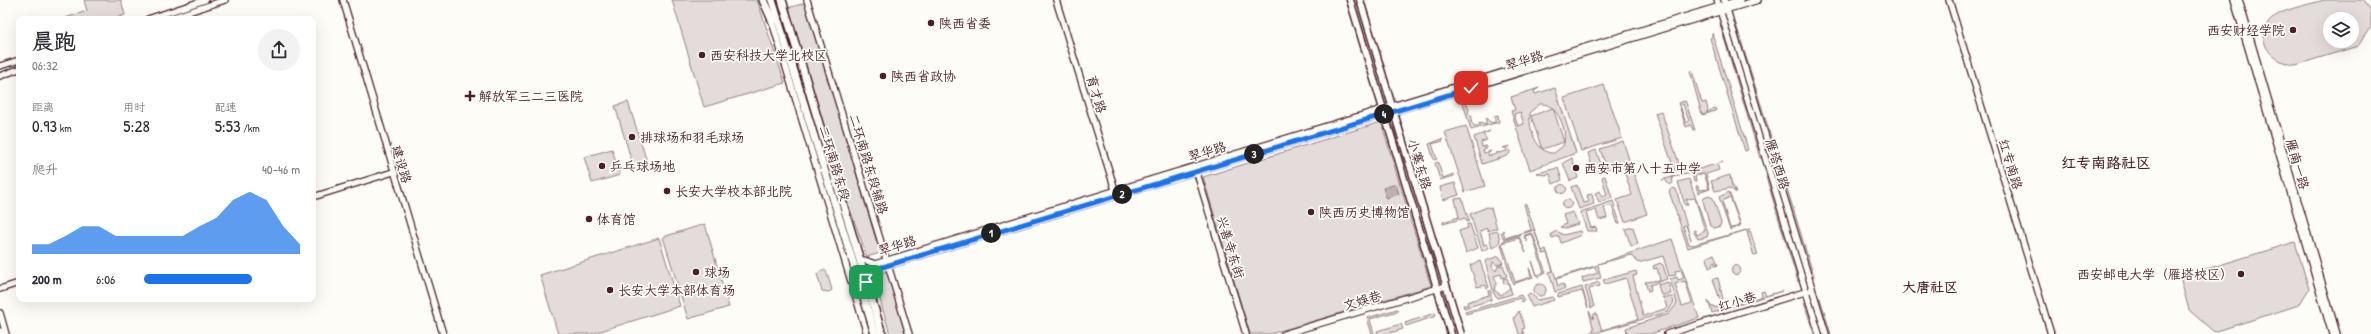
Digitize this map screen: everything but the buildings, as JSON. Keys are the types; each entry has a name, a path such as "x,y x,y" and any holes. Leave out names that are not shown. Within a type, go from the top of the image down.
{"highway":[{"path":"763,0 772,20"},
{"name":"二环南路东段","path":"772,0 875,334"},
{"name":"二环南路东段","path":"782,0 841,200 868,280 882,334"},
{"path":"785,12 787,0"},
{"path":"841,200 853,224 864,260 868,280 886,334"}],"main road":[{"path":"157,16 205,0"},
{"path":"176,16 225,0"},
{"name":"建设路","path":"343,0 393,172 443,334"},
{"path":"767,0 867,334"},
{"name":"育才路","path":"1056,0 1116,193"},
{"name":"小寨东路","path":"1350,0 1451,334"},
{"name":"小寨东路","path":"1360,0 1461,334"},
{"name":"雁塔西路","path":"1717,0 1819,334"},
{"name":"翠华路","path":"864,260 874,264 888,262 1720,9 1740,0"},
{"name":"翠华路","path":"1726,5 1758,0"},
{"name":"红专南路","path":"1949,0 2051,334"},
{"name":"雁南一路","path":"2234,0 2332,334"},
{"name":"雁南一路","path":"2239,0 2338,334"},
{"name":"二环南路东段辅路","path":"807,1 910,334"},
{"name":"雁塔西路","path":"1726,5 1826,334"},
{"path":"0,66 16,61"},
{"path":"0,76 16,70"},
{"name":"兴善寺东街","path":"1196,169 1246,334"},
{"path":"316,196 393,172"},
{"name":"翠华路","path":"868,280 876,269 888,262"},
{"path":"0,289 16,284"},
{"name":"文娱巷","path":"1284,334 1446,286"},
{"name":"红小巷","path":"1667,334 1813,290"},
{"path":"0,313 6,334"},
{"path":"0,330 1,334"}],"shaded area":[{"path":"84,0 121,0 125,15 71,16 87,11"},
{"path":"672,0 757,0 785,83 704,107"},
{"name":"西安财经学院","path":"2324,0 2362,0 2371,11 2371,27 2359,45 2359,12 2323,12 2323,48 2351,48 2296,65 2286,63 2277,59 2266,46 2264,38 2265,30 2269,22 2277,15 2294,8"},
{"path":"805,3 880,253 867,257 845,195 788,8"},
{"path":"1733,21 1735,21 1776,153 1773,154"},
{"path":"1722,24 1763,157 1760,158 1720,25"},
{"path":"1712,33 1745,139 1748,150 1745,151 1710,38 1712,37"},
{"path":"1690,71 1692,71 1702,103 1706,102 1708,110 1706,113 1715,108 1716,111 1702,115"},
{"path":"1604,85 1622,138 1581,151 1564,98"},
{"path":"1539,88 1534,91 1535,94 1555,88 1576,153 1530,170 1511,111 1515,110 1511,97","holes":["1540,104 1552,108 1563,126 1563,146 1554,153 1543,149 1534,138 1530,124 1531,111","1520,112 1524,124 1518,126 1514,114"]},
{"path":"1685,101 1695,130 1693,130 1691,125 1686,127 1678,103","holes":["1683,104 1689,121 1686,123 1680,105"]},
{"name":"排球场和羽毛球场","path":"628,102 649,168 635,172 615,106"},
{"path":"1466,102 1469,109 1468,114 1472,116 1471,122 1474,126 1480,126 1479,123 1486,125 1486,118 1490,122 1495,123 1495,116 1498,115 1499,122 1471,130 1463,103"},
{"path":"1553,108 1564,142 1542,149 1531,116"},
{"path":"1661,111 1681,169 1675,172 1655,113"},
{"name":"陕西历史博物馆","path":"1381,122 1431,286 1270,334 1250,334 1203,177"},
{"path":"1466,126 1485,186 1465,192 1445,132"},
{"path":"1394,127 1407,167 1405,167"},
{"path":"1490,131 1483,134 1487,140 1481,142 1482,147 1486,146 1486,148 1483,149 1484,153 1491,151 1488,154 1489,156 1497,154 1497,152 1507,151 1506,148 1502,148 1509,146 1510,153 1507,156 1482,164 1474,137"},
{"path":"1442,139 1443,141 1432,144 1437,159 1434,160 1429,144"},
{"path":"1623,141 1647,214 1625,222 1617,200 1632,195 1622,164 1607,169 1600,149"},
{"name":"乒乓球场地","path":"612,149 620,175 592,183 584,157"},
{"path":"1596,150 1603,170 1594,173 1588,153"},
{"path":"1572,158 1578,178 1570,181 1563,163"},
{"path":"1438,162 1443,178 1454,174 1454,176 1440,180 1435,163"},
{"path":"1723,162 1717,164 1719,170 1706,174 1710,189 1698,193 1696,186 1698,186 1699,190 1709,189 1704,173 1695,176 1696,181 1694,182 1692,173 1673,177"},
{"path":"1558,168 1562,180 1553,184 1550,174 1544,175 1537,173"},
{"path":"1782,172 1814,277 1811,278 1779,173"},
{"path":"1730,175 1732,186 1736,193 1730,188 1715,191 1711,181"},
{"path":"1605,176 1612,198 1599,202 1595,193 1600,191 1602,197 1607,195 1602,177"},
{"path":"1769,176 1801,281 1798,282 1766,177"},
{"path":"1672,177 1673,183 1669,185 1665,179"},
{"path":"1689,179 1708,233 1707,237 1698,239 1693,231 1695,230 1697,235 1705,231 1695,198 1686,199 1688,205 1685,205 1678,182"},
{"path":"1455,183 1459,195 1443,200 1440,187"},
{"path":"1396,184 1399,194 1386,198 1383,188"},
{"path":"1562,184 1567,189 1562,194 1557,189"},
{"path":"1577,185 1583,203 1589,202 1587,195 1592,194 1594,204 1579,209 1571,187"},
{"path":"1673,188 1676,189 1691,240 1686,225 1683,226 1689,244 1693,245 1750,229 1688,248 1669,191"},
{"path":"1729,192 1741,225 1739,226 1740,224 1730,197 1722,201 1730,228 1736,227 1730,230 1719,197"},
{"path":"1709,196 1713,198 1721,223 1720,226 1714,228 1710,226 1703,201 1704,198"},
{"path":"1462,198 1469,221 1467,222 1465,218 1443,224 1443,222 1459,217 1455,199"},
{"path":"1567,199 1572,204 1567,209 1562,204"},
{"path":"1613,201 1620,223 1618,224 1612,206 1604,207 1607,218 1599,220 1596,210 1586,213 1591,228 1596,227 1597,231 1587,231 1580,212"},
{"path":"1418,203 1439,267 1436,268"},
{"path":"1524,204 1526,204 1540,246 1534,230 1505,239 1503,238 1501,232 1503,230 1505,238 1531,230"},
{"path":"1487,207 1491,208 1497,228 1488,231 1487,228 1480,231 1484,245 1487,244 1489,248 1482,251 1470,214"},
{"path":"1573,212 1578,224 1565,228 1560,227 1566,224 1563,215"},
{"name":"球场","path":"705,224 729,307 688,319 663,237"},
{"path":"1467,224 1470,224 1478,248 1466,253 1459,231 1468,228"},
{"path":"1633,227 1638,244 1631,246 1625,229"},
{"path":"1498,231 1500,241 1497,246 1492,248 1489,233"},
{"path":"1557,231 1563,235 1580,231 1581,235 1561,243 1559,236 1552,238 1551,234"},
{"path":"1750,231 1758,255 1754,256 1747,232"},
{"path":"1531,233 1533,234 1546,273 1538,277 1537,275 1544,273 1532,234 1525,236 1527,242 1524,237 1525,235"},
{"path":"1519,236 1526,253 1519,238 1502,243 1503,241"},
{"name":"长安大学本部体育场","path":"659,238 680,306 591,334 558,334 540,275"},
{"path":"1672,239 1699,318 1650,334 1627,334 1626,328 1669,314 1677,303 1670,279 1677,277 1678,280 1684,278 1681,270 1675,271 1676,275 1669,276 1663,256 1638,263 1632,255 1598,264","holes":["1685,281 1692,303 1682,306 1675,284"]},
{"path":"2295,242 2309,289 2299,305 2214,332 2189,310 2180,277"},
{"path":"1502,243 1515,282 1531,277 1529,268 1533,277 1513,284 1501,245"},
{"path":"1540,246 1542,251 1546,249 1556,278 1598,265 1601,278 1583,282 1582,278 1598,273 1595,267 1556,279 1558,286 1563,284 1565,289 1555,292 1549,272 1553,271 1547,253 1543,254"},
{"path":"1714,254 1718,265 1715,266 1715,262 1712,263 1713,266 1709,268 1707,257"},
{"path":"1499,256 1503,263 1497,265 1493,262 1492,267 1496,271 1498,266 1503,265 1507,276 1502,278 1501,274 1494,276 1497,283 1494,290 1501,295 1510,288 1508,283 1504,284 1503,279 1507,278 1512,294 1498,298 1494,294 1485,261"},
{"path":"1480,261 1489,287 1487,289 1486,285 1477,287 1470,265"},
{"path":"1660,263 1663,265 1667,279 1650,285 1651,290 1648,291 1645,282 1660,280 1657,268 1654,269 1653,266"},
{"path":"1734,266 1738,266 1740,270 1738,274 1734,274 1732,272 1732,268"},
{"path":"822,270 826,270 832,290 829,292 822,291 817,274"},
{"path":"888,271 906,334 890,334 873,276"},
{"path":"1636,271 1637,275 1633,276 1643,316 1667,308 1662,297 1672,297 1674,302 1668,312 1591,334 1585,334 1594,331 1589,311 1593,319 1594,314 1596,313 1602,330 1638,319 1626,278 1605,284 1603,280"},
{"path":"1718,278 1723,299 1720,300 1713,279"},
{"path":"1599,282 1600,286 1589,289 1594,307 1591,308 1585,287"},
{"path":"1668,282 1671,294 1661,295 1658,285"},
{"path":"1538,284 1542,284 1546,290 1542,296 1538,296 1534,292 1534,288"},
{"path":"1582,287 1588,308 1582,291 1558,297 1558,294"},
{"path":"1488,291 1491,291 1491,300 1464,308 1463,305 1468,305 1467,302 1489,295"},
{"path":"1764,291 1766,296 1782,291 1712,313 1708,301 1711,307 1714,306 1715,308 1720,306 1724,308 1762,296 1761,292"},
{"path":"1530,293 1538,300 1553,297 1554,300 1532,307 1527,295"},
{"path":"1521,295 1524,301 1522,302 1520,298 1466,314 1465,312"},
{"path":"1820,298 1831,334 1828,334 1817,299"},
{"path":"1807,302 1817,334 1814,334 1804,303"},
{"path":"1397,309 1398,311 1370,319 1374,334 1372,334 1367,318"},
{"path":"1519,311 1525,328 1522,329 1524,334 1519,334 1514,318"},
{"path":"1435,313 1436,316 1406,326 1405,323"},
{"path":"1401,324 1403,329 1386,334 1378,334 1377,331"}],"place":[{"name":"陕西省委","path":"931,23"},
{"name":"西安财经学院","path":"2293,30"},
{"name":"西安科技大学北校区","path":"702,55"},
{"name":"陕西省政协","path":"883,76"},
{"name":"解放军三二三医院","path":"470,96"},
{"name":"排球场和羽毛球场","path":"632,137"},
{"name":"乒乓球场地","path":"602,166"},
{"name":"西安市第八十五中学","path":"1576,168"},
{"name":"长安大学校本部北院","path":"667,191"},
{"name":"陕西历史博物馆","path":"1311,212"},
{"name":"体育馆","path":"589,219"},
{"name":"球场","path":"696,272"},
{"name":"西安邮电大学（雁塔校区）","path":"2241,274"},
{"name":"长安大学本部体育场","path":"610,290"}],"district":[{"name":"红专南路社区","path":"2106,162"},
{"name":"大唐社区","path":"1930,286"}],"route":[{"path":"866,282 876,269 1003,229 1203,170 1471,88"}]}
